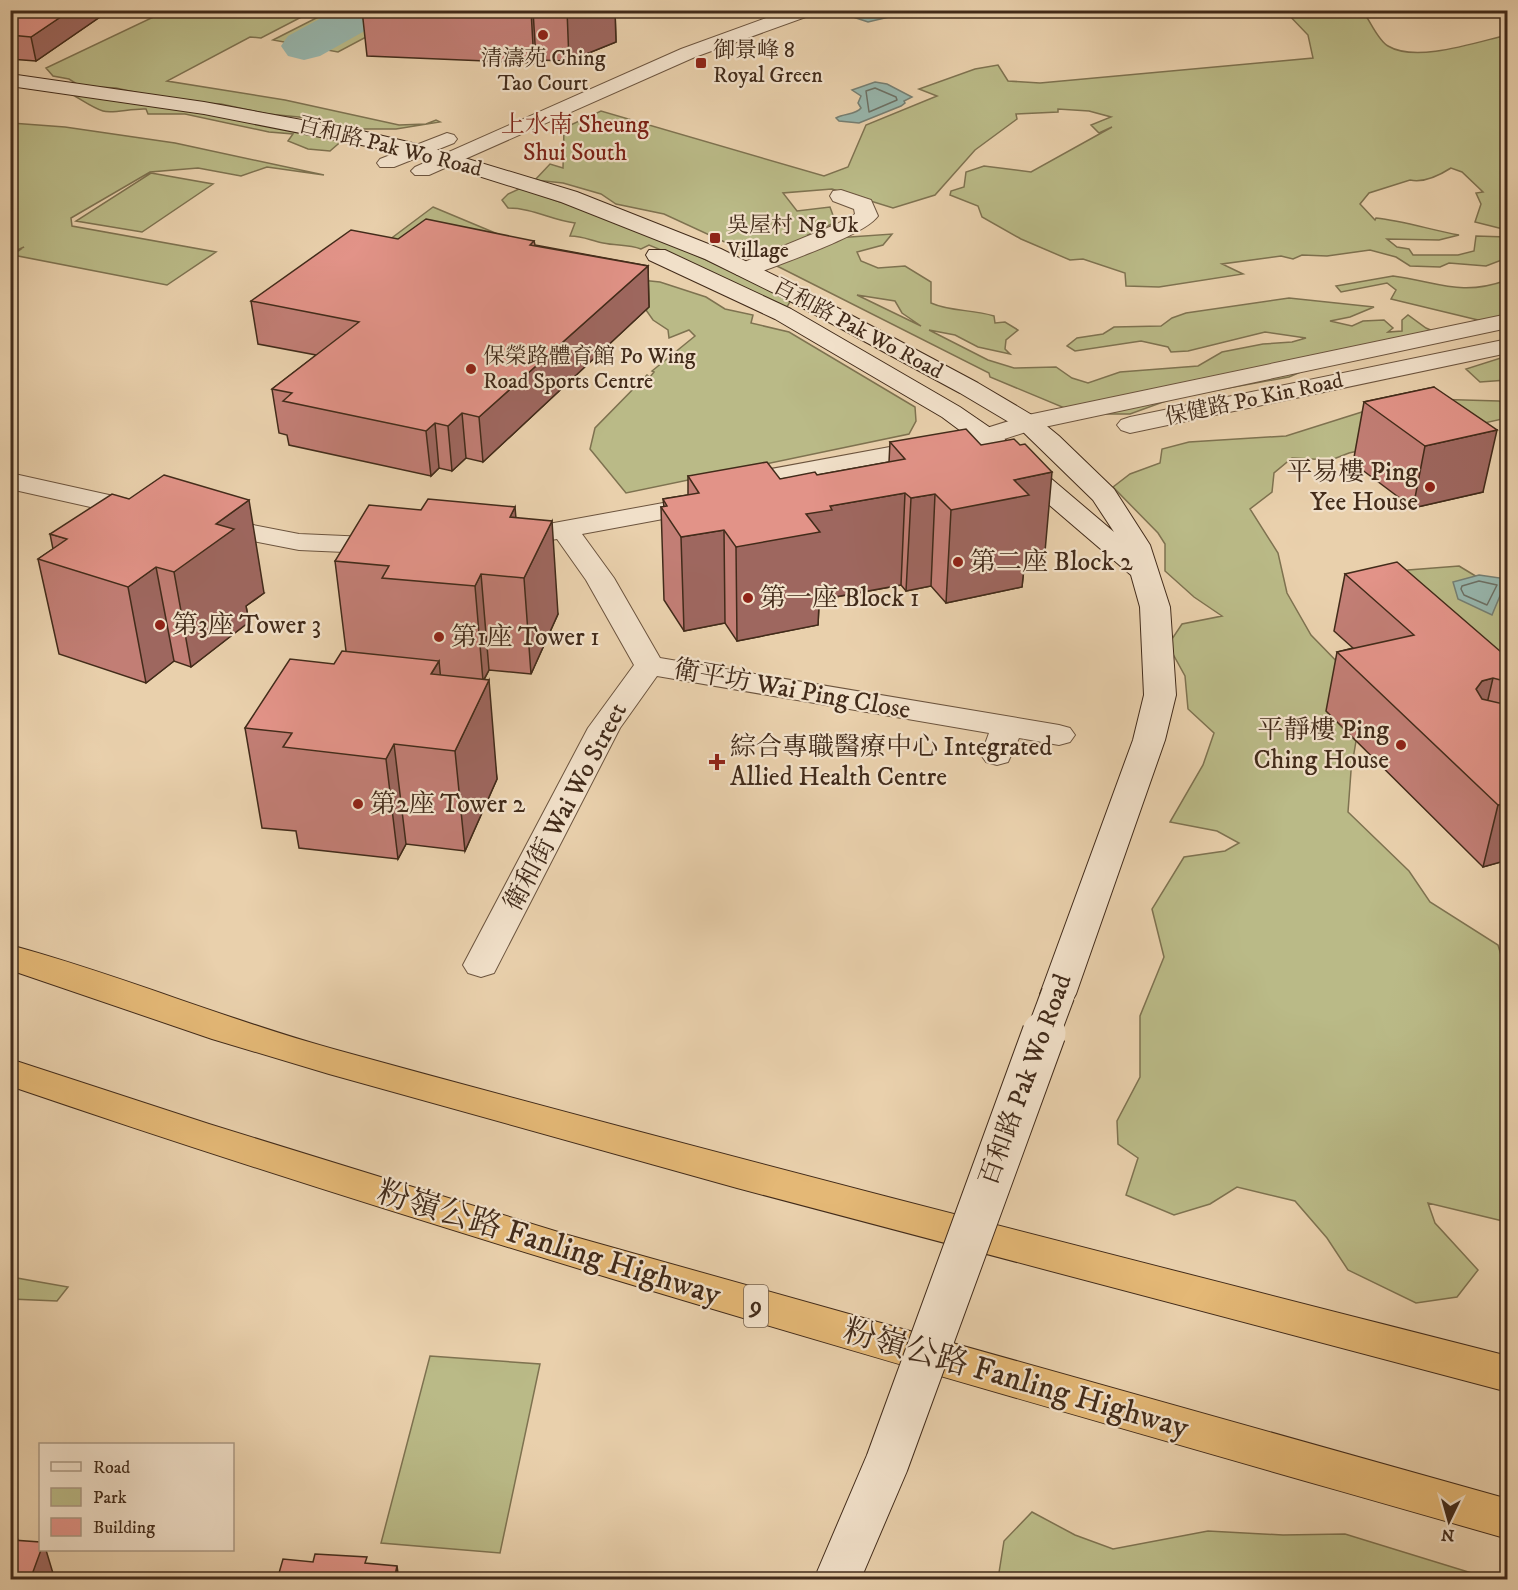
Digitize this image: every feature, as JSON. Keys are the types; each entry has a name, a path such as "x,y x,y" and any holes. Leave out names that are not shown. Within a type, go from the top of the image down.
{"highway":[{"path":"10,957 225,1030 329,1061 737,1173 1508,1374"},
{"name":"粉嶺公路 Fanling Highway","path":"10,1072 261,1158 681,1284 1508,1519"}],"street":[{"path":"420,161 472,128 764,10"},
{"path":"420,161 448,159 694,51 808,10"},
{"name":"百和路 Pak Wo Road","path":"14,87 204,108 313,127 420,161 675,262 783,314 951,412 993,444 1143,571"},
{"name":"百和路 Pak Wo Road","path":"14,87 294,139 387,163 420,161"},
{"name":"百和路 Pak Wo Road","path":"448,159 569,197 745,270 805,299 969,388 1028,423 1104,495 1136,544 1155,608 1160,695 1149,740 887,1463 837,1580"},
{"path":"745,270 845,229 867,216 863,205 841,196"},
{"name":"保健路 Po Kin Road","path":"993,444 1028,423 1508,321"},
{"name":"保健路 Po Kin Road","path":"993,444 1050,442 1508,346"},
{"path":"480,543 565,531 960,458 993,444"},
{"path":"565,531 611,506 993,444"},
{"path":"10,481 299,542 411,546"},
{"path":"565,531 600,578 649,665"},
{"name":"衛平坊 Wai Ping Close","path":"649,665 1002,741 1059,735"},
{"name":"衛和街 Wai Wo Street","path":"482,965 604,728 649,665"}],"green space":[{"path":"166,11 313,11 261,38 250,37 167,81 285,100 399,125 426,124 436,120 440,122 396,129 362,129 320,124 309,118 268,114 221,104 175,101 116,88 80,86 69,79 53,76 46,68"},
{"path":"330,11 415,11 338,52 273,40"},
{"path":"1285,11 1342,11 1366,16 1385,44 1400,51 1447,50 1507,35 1507,230 1475,222 1481,204 1476,193 1483,192 1462,172 1451,168 1431,178 1410,180 1369,193 1360,204 1375,220 1376,218 1397,221 1459,235 1439,240 1387,239 1397,247 1409,249 1413,255 1458,255 1474,251 1476,236 1507,237 1507,258 1486,266 1449,263 1440,267 1410,266 1396,257 1370,250 1327,256 1302,255 1293,259 1281,256 1222,264 1243,274 1159,287 1126,286 1125,273 1083,259 1070,260 1021,239 982,217 978,206 950,195 951,191 964,187 966,172 984,166 1031,172 1112,127 1099,133 1091,125 1111,117 1089,111 1058,109 1058,112 1016,114 1017,119 975,150 935,195 893,208 832,189 783,193 797,211 830,207 834,218 832,224 808,235 821,245 836,238 892,234 883,245 857,252 861,261 878,268 905,266 931,282 931,303 946,308 994,316 995,323 1005,322 1018,330 1006,340 1005,349 1010,354 978,347 955,335 929,330 988,360 1014,368 1056,367 1072,378 1088,383 1120,372 1198,366 1222,352 1306,338 1265,332 1188,351 1171,352 1168,347 1141,341 1075,351 1067,346 1077,338 1103,334 1114,327 1161,326 1172,318 1186,313 1289,298 1374,307 1350,317 1330,321 1352,326 1363,321 1384,320 1393,328 1388,332 1402,331 1402,320 1408,315 1426,328 1451,339 1317,365 1289,377 1174,398 1130,414 1079,414 990,377 989,373 781,268 664,214 616,204 601,194 563,183 535,180 550,164 563,168 564,128 601,111 824,176 848,167 866,125 937,96 919,89 975,69 998,65 1008,81 1040,83 1313,58 1308,35","holes":["857,295 895,301 902,313 921,326"]},
{"path":"91,94 345,138 330,151 308,149 288,141 293,134 269,132 185,114 148,114 146,109 103,111 73,95"},
{"path":"11,123 65,127 175,143 324,175 267,167 241,176 198,168 150,172 71,218 72,226 216,252 167,285 13,255 24,247 11,253"},
{"path":"151,173 213,184 142,232 76,221"},
{"path":"521,188 560,202 585,206 792,298 783,314 688,261 649,245 641,249 570,236 575,223 526,210 508,208 502,200 508,194"},
{"path":"433,207 541,252 349,270"},
{"path":"592,275 660,282 706,297 725,309 753,315 751,323 789,332 915,407 916,421 909,434 626,493 590,449 595,428 647,375 650,377 654,372 652,371 695,336 689,330 669,338 668,330 653,320 646,310 648,307"},
{"path":"1393,276 1463,288 1491,285 1507,280 1507,327 1391,299 1396,290 1387,283 1341,292 1336,286"},
{"path":"1507,356 1507,380 1480,382 1466,369"},
{"path":"1395,398 1499,401 1507,404 1507,418 1349,453 1331,460 1292,458 1274,473 1272,492 1250,509 1278,553 1287,593 1311,635 1345,670 1327,711 1356,741 1348,812 1409,871 1430,902 1498,945 1507,975 1507,1222 1428,1203 1435,1223 1478,1270 1457,1297 1416,1303 1348,1270 1327,1238 1295,1201 1237,1187 1210,1204 1174,1215 1126,1195 1138,1158 1118,1144 1117,1121 1140,1077 1140,1016 1164,957 1152,909 1184,857 1225,851 1239,843 1217,831 1170,822 1203,765 1214,733 1188,709 1185,676 1168,645 1182,624 1222,616 1194,597 1165,571 1165,544 1158,533 1113,487 1130,474 1160,463 1162,449 1189,442 1286,436 1365,411"},
{"path":"1459,566 1507,595 1507,701 1387,584 1408,570"},
{"path":"10,1270 17,1278 68,1287 57,1301 11,1299"},
{"path":"430,1356 540,1364 500,1553 381,1543"},
{"path":"1032,1512 1075,1535 1113,1549 1208,1531 1283,1535 1345,1534 1491,1579 998,1579 1004,1541"}],"water":[{"path":"868,11 897,11 902,14 868,22 850,16"},
{"path":"875,82 887,84 912,97 904,101 905,103 901,106 859,123 839,121 836,118 861,108 858,103 861,96 852,90"},
{"path":"1479,575 1507,579 1492,615 1458,599 1453,582"}],"building":[{"path":"10,10 71,10 31,37 10,35"},
{"name":"保榮路體育館 Po Wing Road Sports Centre","path":"426,219 534,241 530,245 648,266 479,417 462,413 448,426 435,423 426,431 283,401 292,393 272,389 359,322 251,301 351,230 398,239"},
{"path":"1434,387 1497,430 1425,446 1364,402"},
{"path":"966,429 981,445 1014,439 1020,445 1025,444 1052,472 1014,480 1029,495 951,510 935,494 911,498 905,493 830,506 832,510 806,514 820,532 736,547 724,530 681,537 661,507 667,506 663,499 699,493 688,476 767,462 780,479 815,472 817,475 905,459 890,442"},
{"path":"164,475 249,500 216,524 234,529 174,572 156,567 128,587 38,559 67,539 50,534 112,494 129,499"},
{"path":"428,499 515,507 510,517 552,521 524,578 481,574 475,586 382,578 389,566 335,561 369,505 421,510"},
{"path":"1397,562 1508,658 1508,682 1493,678 1482,681 1476,689 1482,699 1508,705 1508,803 1498,805 1337,652 1414,635 1345,574"},
{"path":"342,651 439,661 431,674 489,680 455,751 394,744 386,759 283,747 292,733 245,728 290,659 334,664"},
{"path":"10,1534 16,1534 13,1540 39,1542 41,1551 30,1580 10,1580"},
{"path":"315,1554 367,1557 365,1563 397,1566 394,1580 277,1580 283,1559 313,1562"}],"waterway":[{"path":"304,46 370,10"}],"place":[{"name":"清濤苑 Ching Tao Court","path":"543,35"},
{"name":"御景峰 8 Royal Green","path":"701,63"},
{"name":"吳屋村 Ng Uk Village","path":"715,238"},
{"name":"保榮路體育館 Po Wing Road Sports Centre","path":"471,369"},
{"name":"平易樓 Ping Yee House","path":"1430,487"},
{"name":"第二座 Block 2","path":"958,562"},
{"name":"第一座 Block 1","path":"748,598"},
{"name":"第3座 Tower 3","path":"160,625"},
{"name":"第1座 Tower 1","path":"439,637"},
{"name":"平靜樓 Ping Ching House","path":"1401,745"},
{"name":"綜合專職醫療中心 Integrated Allied Health Centre","path":"717,762"},
{"name":"第2座 Tower 2","path":"358,804"}],"district":[{"name":"上水南 Sheung Shui South","path":"575,139"}]}
